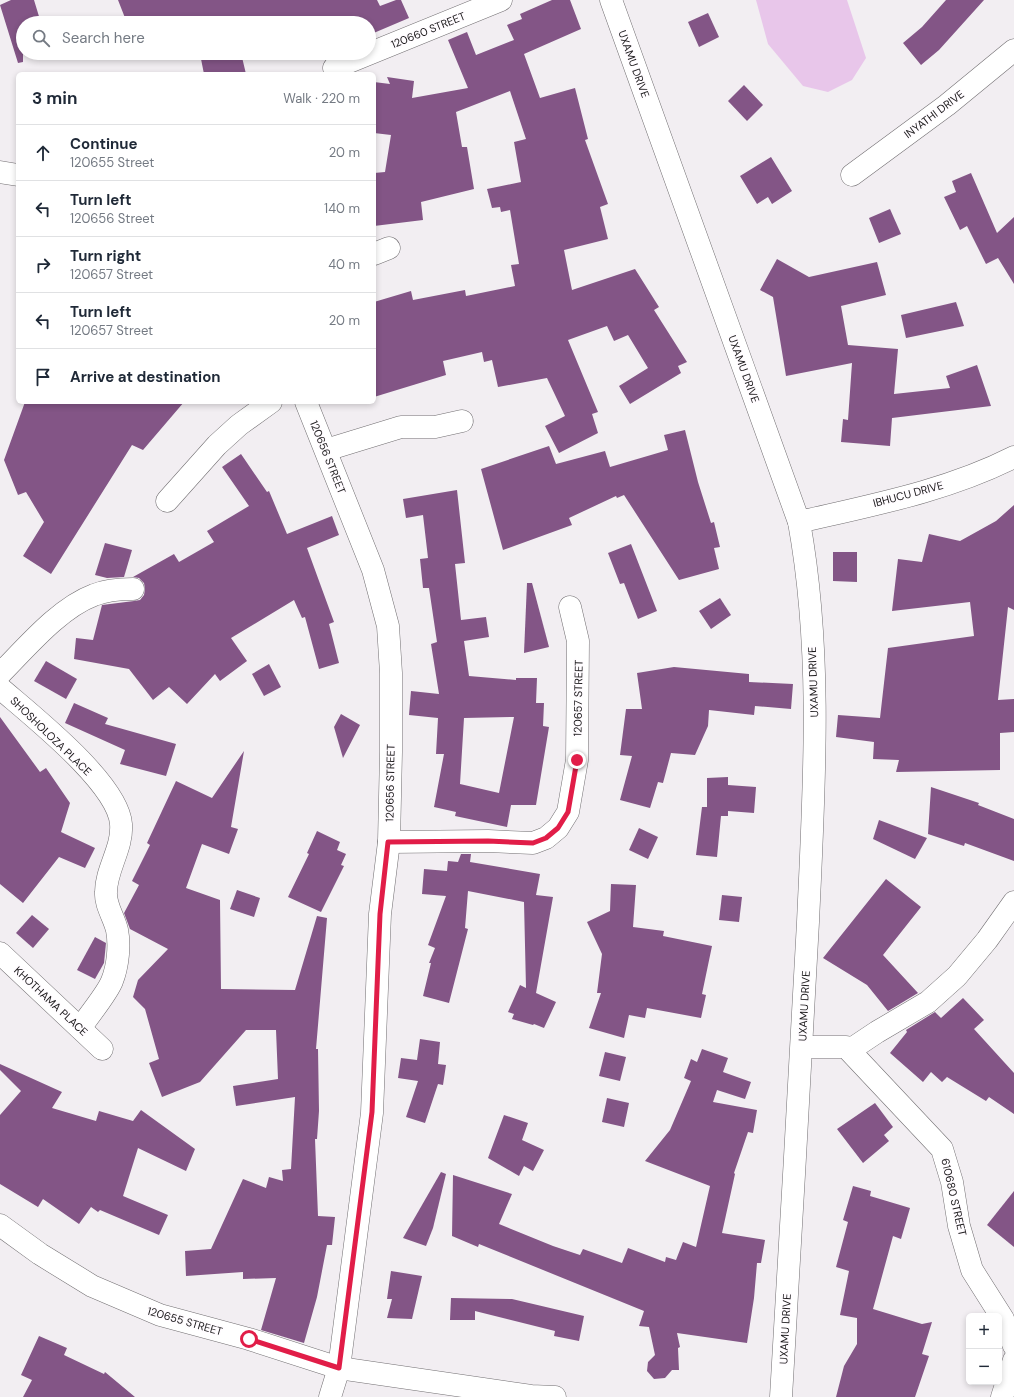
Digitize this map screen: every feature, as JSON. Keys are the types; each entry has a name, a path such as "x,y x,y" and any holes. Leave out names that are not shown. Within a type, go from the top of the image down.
{"street":[{"name":"120660 STREET","path":"376,51 501,0"},
{"name":"UXAMU DRIVE","path":"611,0 799,522 807,564 815,694 814,784 802,1047 781,1397"},
{"name":"INYATHI DRIVE","path":"852,175 947,105 1014,50"},
{"name":"120660 STREET","path":"334,68 354,60"},
{"path":"0,172 16,175"},
{"path":"167,502 217,445 239,425 267,404"},
{"name":"120656 STREET","path":"307,404 373,570 388,626 391,672 391,744 388,842 380,914 372,1112 339,1368 330,1397"},
{"path":"326,450 401,427 435,427 462,421"},
{"name":"IBHUCU DRIVE","path":"799,522 918,494 993,468 1014,457"},
{"path":"0,674 76,604 94,595 111,590 133,589"},
{"name":"120657 STREET","path":"388,842 488,841 533,843 546,838 558,828 568,812 577,760 578,641 570,607"},
{"name":"SHOSHOLOZA PLACE","path":"0,688 73,754 108,793 118,812 121,825 117,852 107,879 105,894 117,931 117,957 112,982 80,1028"},
{"path":"802,1047 846,1047 850,1050 928,1002 957,976 988,940 1014,902"},
{"name":"KHOTHAMA PLACE","path":"0,953 102,1048"},
{"name":"610680 STREET","path":"850,1050 869,1073 942,1149 952,1182 959,1226 972,1270 1003,1319 1014,1346"},
{"name":"120655 STREET","path":"0,1225 40,1254 92,1286 160,1315 249,1339 339,1368 530,1396 555,1397"},
{"path":"1002,1397 1014,1360"}],"shaded area":[{"path":"756,0 847,0 866,58 852,80 828,92 803,86 768,44"}],"building":[{"path":"11,0 34,0 39,16 16,16 16,57 0,5"},
{"path":"118,0 377,0 380,6 396,0 401,0 409,18 376,32 376,16 124,16"},
{"path":"552,0 570,0 581,29 524,54 540,98 575,88 588,139 585,140 608,204 600,207 608,239 564,250 572,290 635,269 659,307 654,310 687,362 678,366 681,373 630,404 619,386 648,368 628,335 614,341 607,326 568,340 598,412 592,414 598,433 559,453 545,426 565,416 547,378 498,387 492,360 484,362 482,352 443,361 446,375 376,396 376,301 411,291 413,300 465,290 466,296 515,286 511,265 519,264 510,210 501,212 500,207 492,208 487,189 521,182 514,142 526,139 510,91 456,112 462,147 467,147 474,189 421,202 423,220 376,226 376,173 385,172 391,135 376,133 376,82 390,84 387,77 414,81 412,98 468,88 448,40 467,32 476,55 514,40 507,25 522,19 520,14"},
{"path":"946,0 984,0 939,50 921,65 903,43 922,27"},
{"path":"708,13 719,37 699,47 688,22"},
{"path":"17,60 23,60 23,62 18,63"},
{"path":"201,60 243,60 246,72 204,72"},
{"path":"744,85 763,105 747,121 728,101"},
{"path":"771,157 792,191 772,204 768,197 757,204 740,176"},
{"path":"971,173 997,233 1014,217 1014,284 998,258 986,264 967,226 960,230 944,197 956,192 952,181"},
{"path":"890,209 901,234 879,243 869,218"},
{"path":"777,259 809,277 877,262 886,295 841,306 848,345 898,349 894,394 950,388 946,376 977,365 991,406 892,418 890,446 841,442 843,419 848,420 852,363 786,376 773,297 760,290"},
{"path":"956,302 964,326 906,338 901,315"},
{"path":"24,404 182,404 143,450 132,445 51,574 23,556 44,522 26,492 18,495 4,460"},
{"path":"685,430 698,482 711,523 714,522 720,547 714,548 719,569 679,580 624,495 617,498 616,496 569,518 572,525 503,550 481,469 549,446 556,464 605,451 610,467 668,450 664,435"},
{"path":"241,454 267,492 269,491 287,534 332,516 339,535 307,548 334,622 329,624 339,663 319,669 305,617 302,618 294,600 231,638 247,661 220,681 215,674 187,704 169,687 153,700 129,669 74,659 76,638 93,640 102,605 140,600 144,595 144,583 139,578 133,577 174,554 179,562 214,542 207,531 249,506 222,467"},
{"path":"457,490 465,563 455,564 461,620 486,617 489,637 464,641 469,676 516,680 516,678 537,678 536,703 544,703 543,726 549,727 536,805 511,805 507,827 455,816 456,812 434,807 444,754 436,754 438,718 409,715 411,691 439,694 431,644 437,642 429,588 423,588 420,559 428,558 423,515 406,518 403,499","holes":["514,717 499,793 460,784 464,718"]},
{"path":"1014,505 1014,610 1008,607 998,700 1014,699 1014,732 1000,733 1000,770 896,772 899,760 873,759 874,742 836,737 838,715 880,718 888,648 974,636 970,602 892,611 898,559 922,562 929,534 960,541 996,521"},
{"path":"105,543 132,550 124,577 107,578 95,575"},
{"path":"631,544 657,611 638,619 624,583 620,584 608,553"},
{"path":"833,552 857,552 857,582 833,581"},
{"path":"527,583 532,583 549,647 524,653"},
{"path":"720,598 731,615 711,629 699,611"},
{"path":"46,661 77,679 66,699 34,681"},
{"path":"269,664 281,687 264,696 252,674"},
{"path":"674,667 749,674 749,682 793,684 791,709 755,706 754,715 709,710 708,726 695,755 671,753 663,783 658,782 650,808 620,800 632,756 620,755 626,709 642,709 637,673"},
{"path":"74,703 108,718 105,724 176,744 166,776 120,764 125,750 65,723"},
{"path":"341,714 360,725 343,758 334,727"},
{"path":"0,717 40,772 46,768 70,803 61,832 95,848 85,868 59,857 23,903 0,884"},
{"path":"244,751 231,827 238,829 229,854 202,844 186,888 220,900 221,989 295,990 317,916 327,918 316,1049 318,1049 319,1111 317,1139 315,1139 318,1216 335,1217 332,1245 327,1245 317,1297 304,1343 261,1330 276,1278 243,1279 243,1272 186,1276 185,1251 211,1249 243,1179 266,1188 269,1177 283,1181 282,1170 291,1169 295,1097 236,1106 233,1086 278,1079 276,1030 246,1030 200,1082 162,1097 149,1063 159,1059 145,1009 133,997 138,980 168,949 130,929 124,913 139,885 132,881 150,845 147,843 176,781 212,798"},
{"path":"728,777 728,785 756,787 754,813 728,811 728,816 721,816 717,857 696,855 702,807 707,807 707,778"},
{"path":"931,787 979,803 978,805 1014,819 1014,861 965,843 964,846 928,834"},
{"path":"879,820 927,838 915,859 873,839"},
{"path":"639,828 658,837 648,859 629,850"},
{"path":"317,831 340,842 337,850 346,854 341,865 344,866 321,912 288,897 309,854 307,853"},
{"path":"461,854 471,854 470,862 540,874 536,895 553,897 536,993 556,1002 544,1028 512,1019 514,1014 508,1012 520,985 526,988 524,902 468,891 465,928 468,929 449,1003 423,996 431,963 429,963 435,948 428,945 446,896 422,894 424,869 447,871 448,861 458,862"},
{"path":"886,879 921,907 883,955 918,993 888,1011 867,985 823,958"},
{"path":"611,884 636,885 633,927 664,931 663,936 712,946 702,994 706,995 701,1018 647,1008 645,1018 629,1015 624,1038 589,1028 601,993 597,993 602,954 587,922 610,911"},
{"path":"237,890 260,898 254,917 230,909"},
{"path":"722,895 742,897 739,922 719,920"},
{"path":"32,915 49,929 33,948 16,933"},
{"path":"95,937 106,943 104,963 95,979 77,970"},
{"path":"963,998 984,1020 974,1029 1014,1073 1014,1114 989,1097 986,1101 947,1077 942,1082 931,1072 923,1082 890,1053 907,1032 906,1030 935,1012 941,1018"},
{"path":"420,1039 440,1042 438,1064 446,1065 443,1085 438,1084 425,1123 406,1117 418,1081 398,1078 401,1058 417,1060"},
{"path":"702,1049 728,1058 723,1072 751,1082 745,1099 717,1090 713,1102 757,1110 753,1133 748,1132 734,1173 722,1233 765,1240 761,1263 757,1263 754,1298 747,1343 677,1333 680,1347 678,1348 679,1370 672,1370 665,1378 654,1379 647,1371 648,1362 655,1355 649,1327 639,1326 644,1311 479,1244 478,1247 452,1236 453,1175 512,1194 499,1224 553,1246 580,1255 583,1249 622,1263 628,1248 665,1262 666,1257 676,1260 683,1242 696,1247 710,1186 645,1161 670,1130 691,1081 684,1078 691,1059 697,1062"},
{"path":"605,1052 626,1057 620,1081 599,1076"},
{"path":"0,1064 62,1092 52,1108 96,1121 99,1111 133,1121 141,1110 195,1149 186,1171 138,1148 123,1196 168,1215 159,1235 100,1210 98,1212 91,1207 79,1224 43,1199 38,1207 0,1184 0,1115 21,1091 0,1070"},
{"path":"607,1098 629,1103 624,1127 602,1122"},
{"path":"875,1103 893,1127 884,1135 889,1141 863,1163 837,1129"},
{"path":"504,1115 528,1123 522,1140 544,1150 533,1171 524,1166 519,1176 488,1158"},
{"path":"441,1172 446,1174 433,1228 426,1246 403,1238"},
{"path":"853,1186 871,1191 870,1196 910,1208 901,1239 893,1236 873,1309 922,1324 932,1322 922,1354 929,1356 915,1397 836,1397 844,1366 857,1344 857,1318 840,1315 849,1271 836,1267 848,1222 843,1220"},
{"path":"1014,1191 1014,1247 987,1225"},
{"path":"391,1271 422,1276 412,1319 387,1318 392,1299 387,1299"},
{"path":"451,1298 512,1299 584,1316 579,1341 554,1336 555,1331 475,1311 475,1320 450,1320"},
{"path":"39,1336 67,1348 64,1355 104,1374 105,1372 135,1397 23,1397 32,1380 21,1375"}],"route":[{"path":"249,1339 339,1368 372,1112 380,914 388,842 488,841 533,843 546,838 558,828 568,812 577,760"}]}
